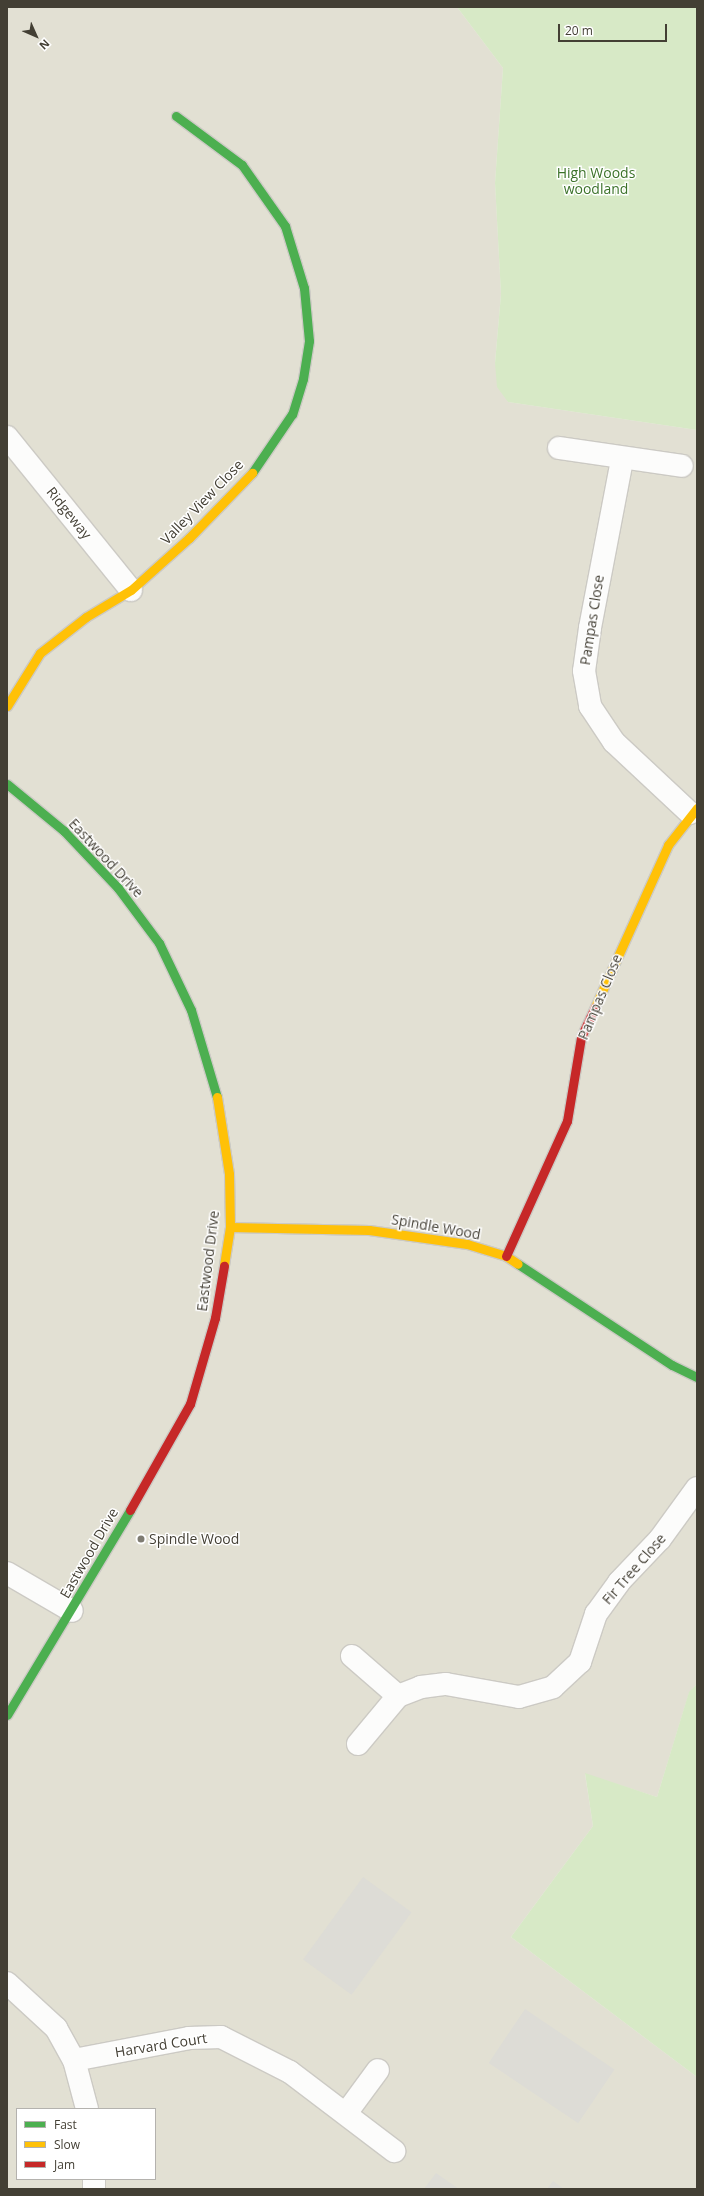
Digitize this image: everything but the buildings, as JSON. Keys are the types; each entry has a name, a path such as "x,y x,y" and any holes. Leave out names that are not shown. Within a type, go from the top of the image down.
{"street":[{"name":"Valley View Close","path":"7,706 40,653 86,617 131,590 189,538 249,476 292,414 303,379 309,341 304,288 285,226 242,165 176,116"},
{"name":"Ridgeway","path":"7,437 131,590"},
{"path":"559,448 622,460 682,466"},
{"name":"Pampas Close","path":"506,1256 566,1121 581,1037 668,845 693,811 614,742 590,706 584,671 590,628 622,460"},
{"name":"Eastwood Drive","path":"7,784 64,831 113,882 159,943 192,1010 215,1086 229,1174 230,1226 215,1318 190,1404 72,1611 7,1715"},
{"name":"Spindle Wood","path":"230,1226 369,1230 467,1244 506,1256 672,1364 697,1377"},
{"name":"Fir Tree Close","path":"398,1696 421,1687 446,1684 519,1697 552,1687 580,1662 596,1614 619,1582 660,1539 688,1505 697,1488"},
{"path":"7,1573 72,1611"},
{"path":"352,1656 398,1696 358,1744"},
{"path":"7,1983 56,2028 74,2060 87,2108"},
{"name":"Harvard Court","path":"74,2060 189,2038 221,2036 290,2072 347,2112 394,2151"},
{"path":"347,2112 378,2070"}],"shaded area":[{"path":"7,7 457,7 503,68 495,183 501,294 495,363 508,402 697,430 697,1684 689,1693 657,1797 585,1774 593,1826 511,1937 697,2077 697,2189 7,2189"},
{"path":"363,1877 412,1912 352,1995 303,1960"},
{"path":"525,2009 615,2069 578,2123 489,2063"},
{"path":"436,2173 459,2189 424,2189"},
{"path":"553,2181 564,2189 547,2189"}],"green space":[{"name":"High Woods woodland","path":"457,7 697,7 697,430 508,402 497,387 495,363 501,294 495,183 503,68"},
{"path":"697,1684 697,2077 511,1937 593,1826 585,1773 657,1797 689,1692"}],"traffic: fast":[{"path":"176,116 242,165 285,226 304,288 309,341 303,379 292,414 252,473"},
{"path":"7,784 64,831 118,888 159,943 191,1010 217,1097"},
{"path":"518,1264 672,1365 697,1377"},
{"path":"7,1715 130,1510"}],"traffic: slow":[{"path":"7,706 40,653 86,617 131,590 189,538 252,473"},
{"path":"595,1007 668,845 697,808"},
{"path":"217,1097 229,1174 230,1227 224,1266"},
{"path":"230,1227 369,1230 467,1244 506,1256 518,1264"}],"traffic: jam":[{"path":"506,1256 567,1121 581,1037 595,1007"},
{"path":"130,1510 190,1404 215,1318 224,1266"}],"place":[{"name":"Spindle Wood","path":"141,1539"}]}
